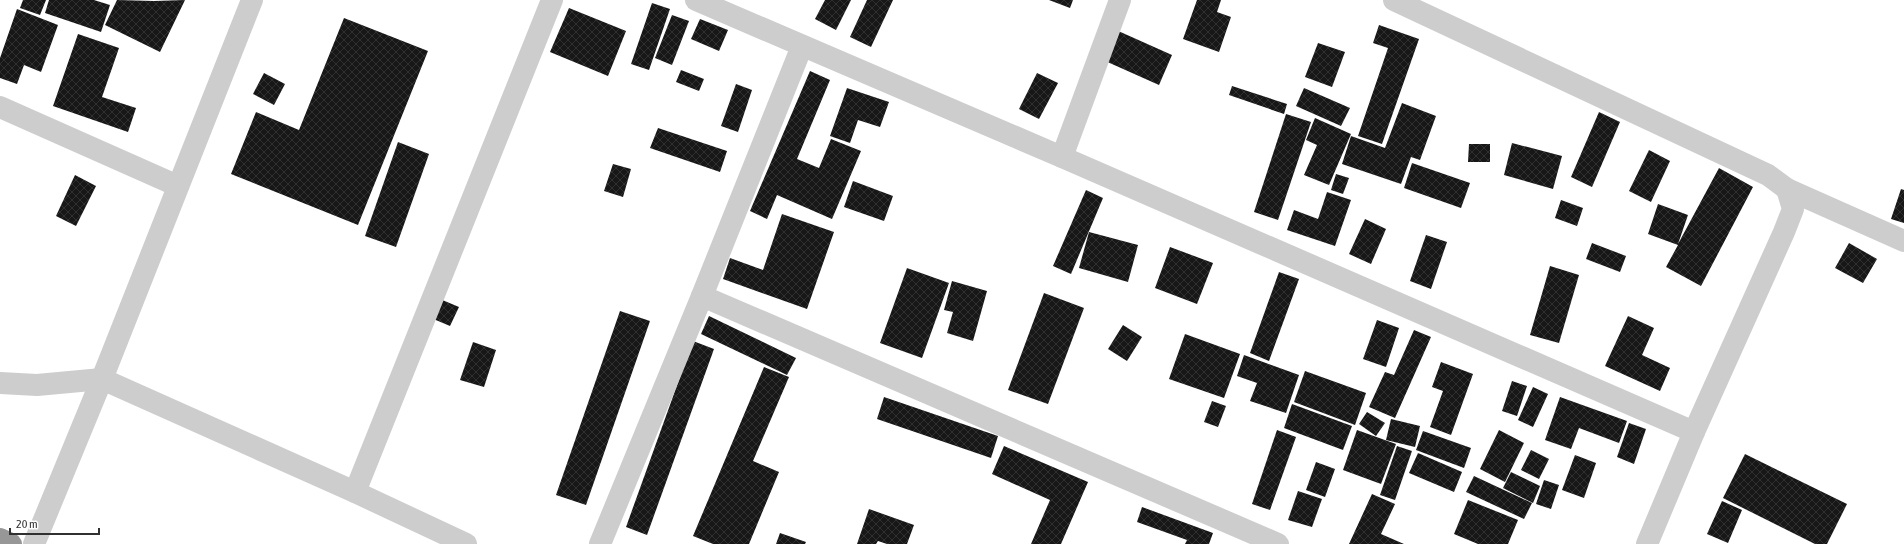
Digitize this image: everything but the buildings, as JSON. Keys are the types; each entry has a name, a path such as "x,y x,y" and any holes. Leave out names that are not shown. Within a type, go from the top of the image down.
{"highway":[{"path":"0,539 11,544"}],"street":[{"path":"34,544 102,379 252,0"},
{"path":"355,492 552,0"},
{"path":"696,0 1062,157 1694,432"},
{"path":"1062,157 1120,0"},
{"path":"1394,0 1768,175 1787,189 1904,241"},
{"path":"600,544 702,296 802,46"},
{"path":"0,107 178,186"},
{"path":"1647,544 1694,432 1793,209 1787,189"},
{"path":"702,296 1278,544"},
{"path":"0,383 37,385 102,379 355,492 466,544"}]}
